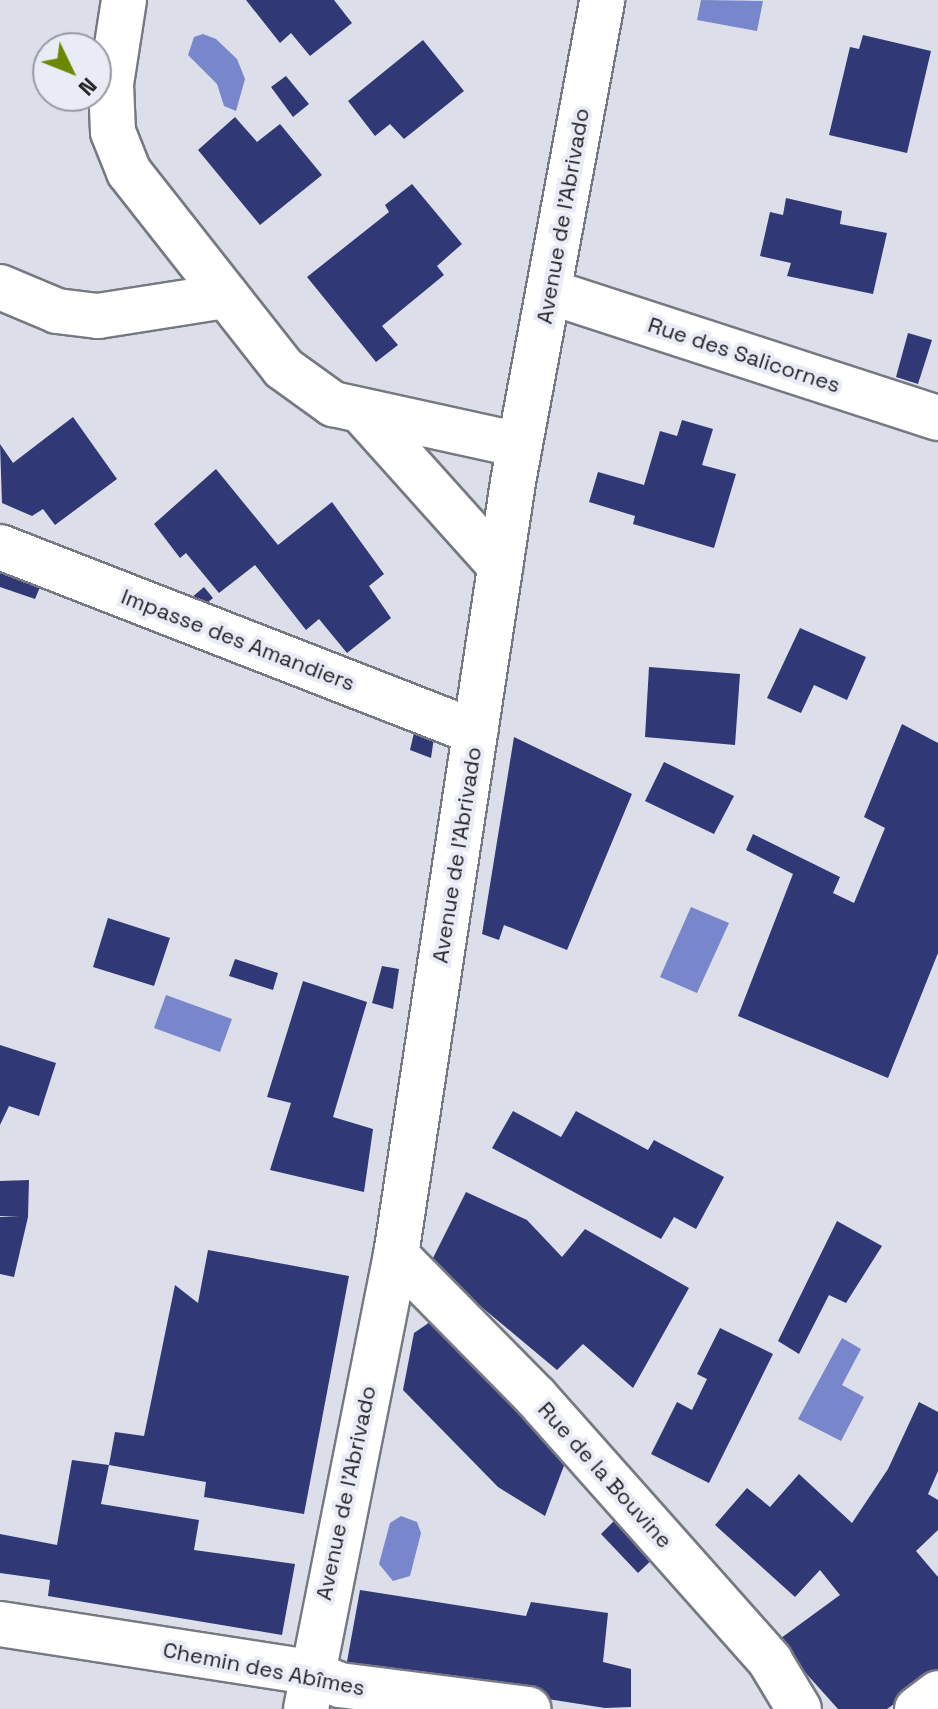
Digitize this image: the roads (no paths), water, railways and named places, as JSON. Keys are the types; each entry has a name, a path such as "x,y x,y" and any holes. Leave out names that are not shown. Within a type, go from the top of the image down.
{"street":[{"path":"124,0 111,84 113,132 129,172 226,296 303,387 333,404 362,412 519,445"},
{"name":"Avenue de l'Abrivado","path":"308,1691 396,1255 519,445 550,292 602,0"},
{"path":"0,287 57,311 98,316 226,296"},
{"name":"Rue des Salicornes","path":"550,292 938,418"},
{"path":"362,412 500,566"},
{"name":"Impasse des Amandiers","path":"0,547 475,732"},
{"name":"Rue de la Bouvine","path":"396,1255 547,1409 770,1661 799,1709"},
{"name":"Chemin des Abîmes","path":"0,1624 308,1691 340,1685 528,1709"},
{"path":"917,1709 938,1693"}],"water":[{"path":"701,0 763,1 757,31 697,20"},
{"path":"203,34 216,39 237,59 245,79 236,111 224,106 217,84 188,55 194,37"},
{"path":"691,907 729,923 697,993 660,977"},
{"path":"166,995 232,1019 220,1052 154,1028"},
{"path":"842,1338 861,1349 842,1385 864,1397 841,1441 798,1419"},
{"path":"401,1516 417,1522 421,1533 410,1576 393,1581 379,1564 390,1523"}]}
